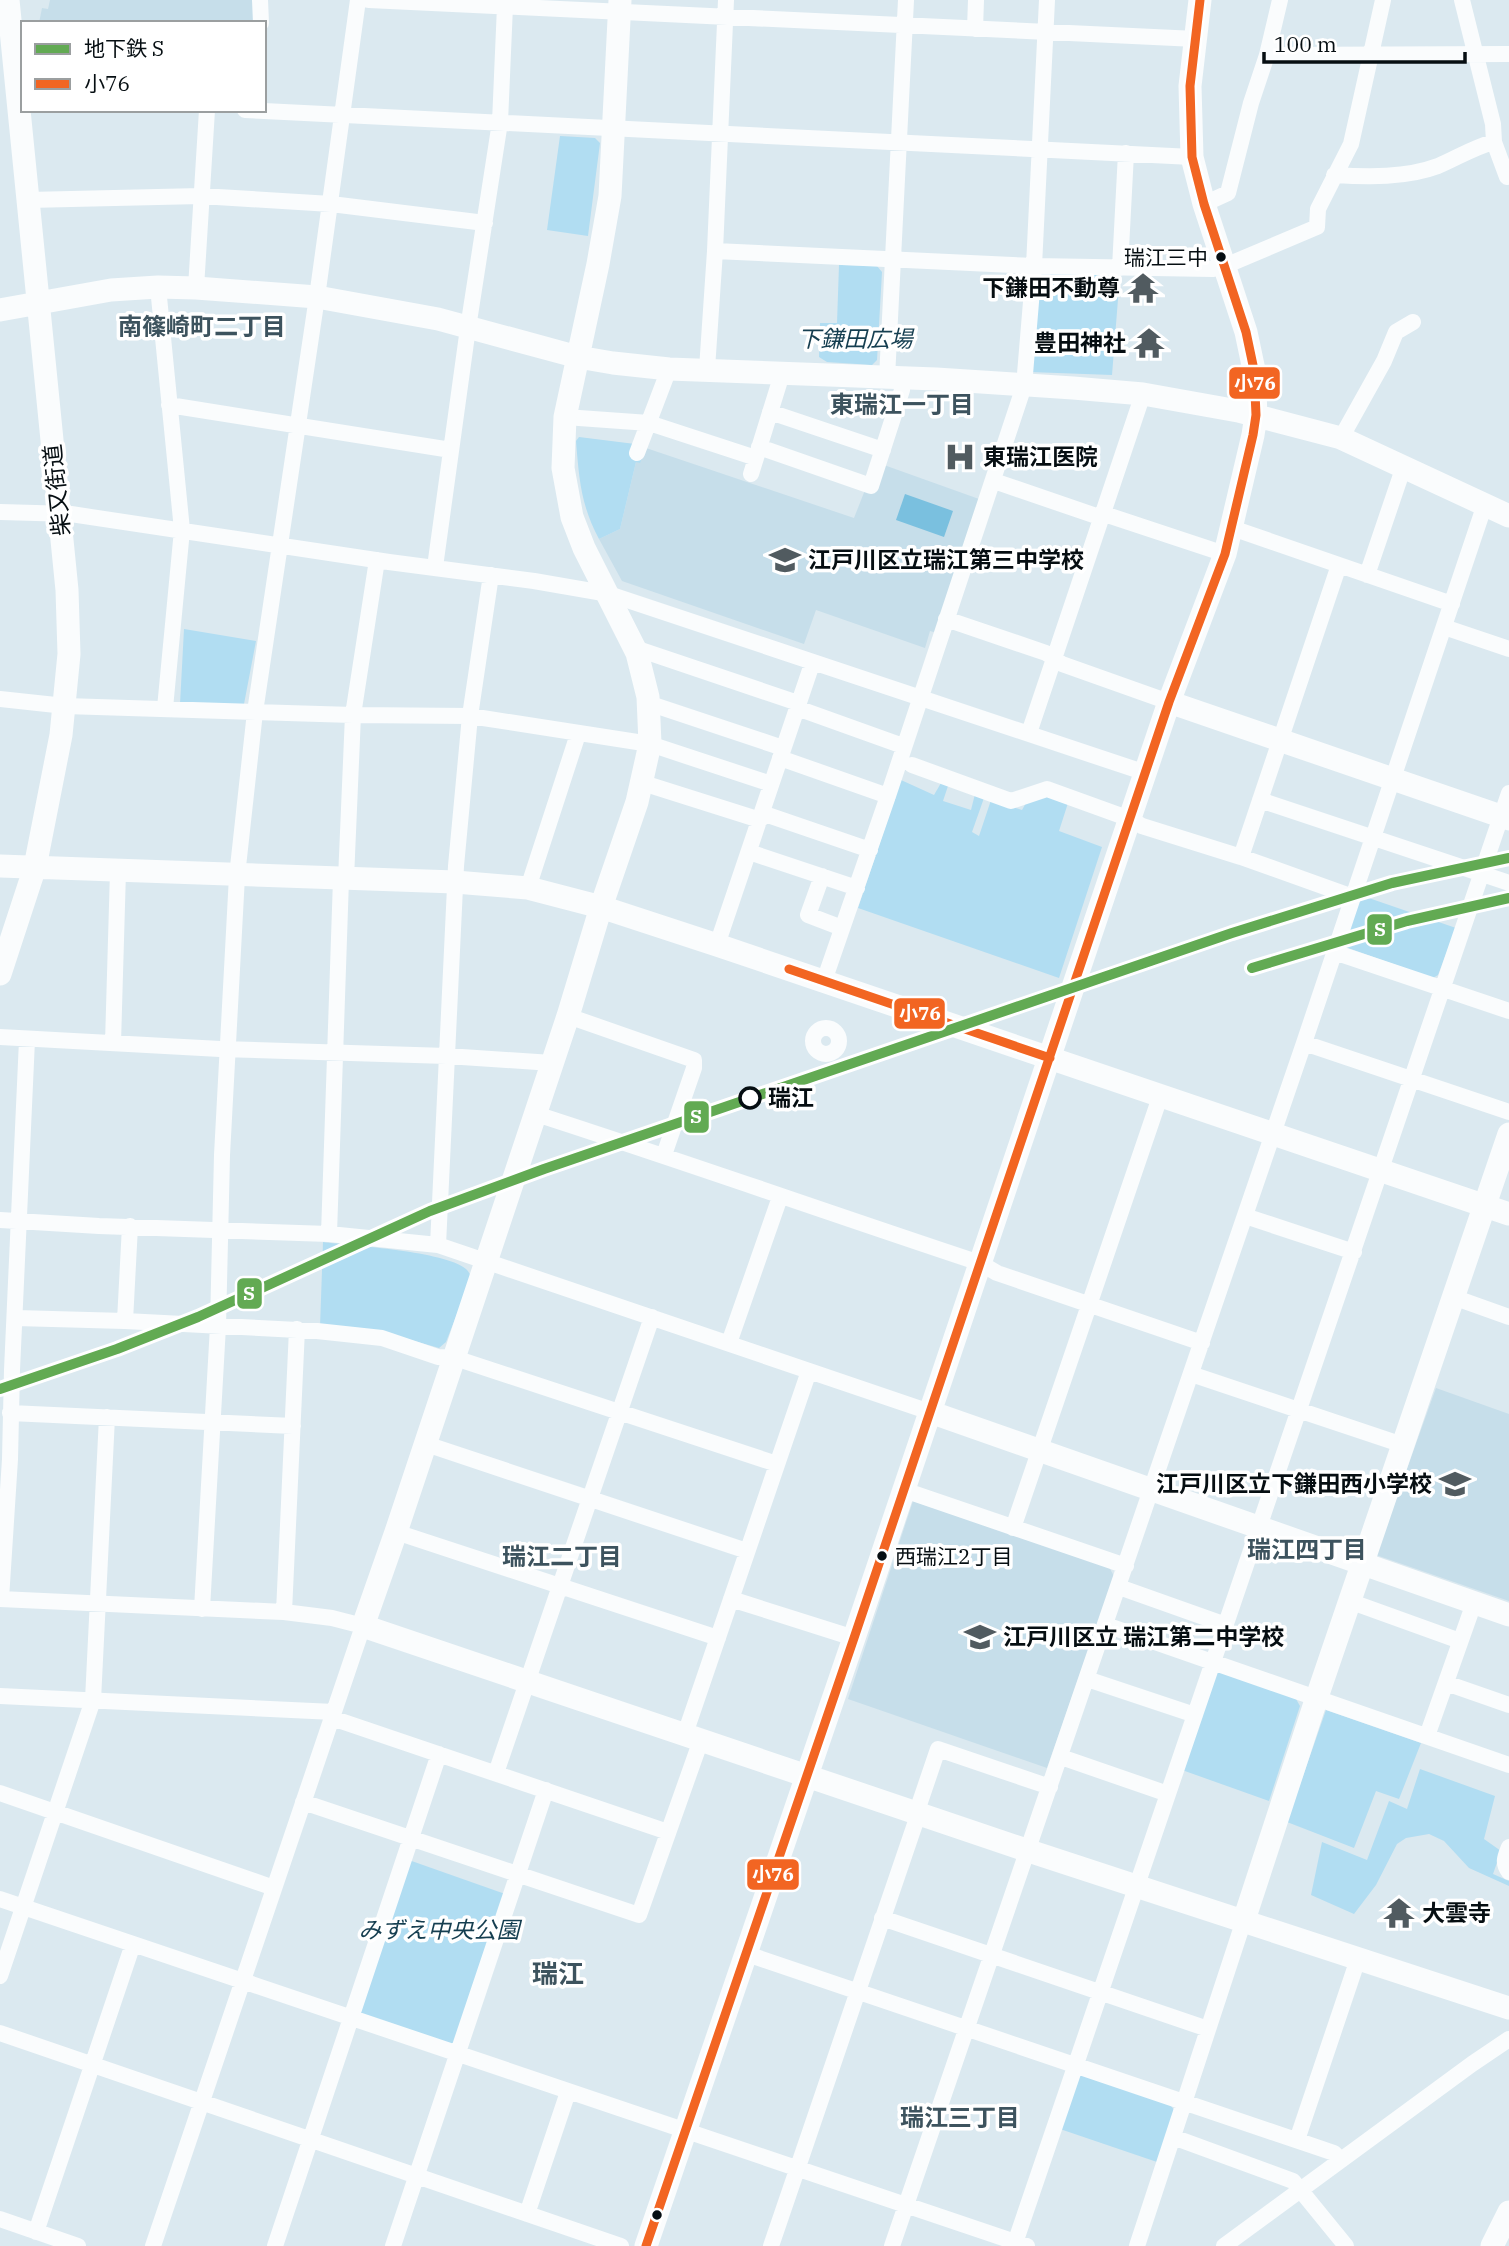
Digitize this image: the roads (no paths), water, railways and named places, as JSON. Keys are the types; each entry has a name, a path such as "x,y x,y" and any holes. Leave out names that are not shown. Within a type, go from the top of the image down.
{"street":[{"path":"260,0 261,21"},
{"path":"202,1609 218,1326 222,1155 237,876 256,712 331,204 358,0"},
{"path":"369,0 470,2 505,6 619,6 726,17 1196,39"},
{"path":"707,369 726,0"},
{"path":"565,417 649,423 871,486 902,390 895,379 893,259 906,0"},
{"path":"975,29 976,0"},
{"path":"824,981 1024,386 1034,266 1048,0"},
{"path":"646,2246 1170,702 1225,554 1232,528 1256,415 1254,370 1246,332 1204,204 1192,156 1190,86 1200,0"},
{"path":"1204,204 1227,193 1280,0"},
{"path":"715,251 1034,266 1213,270 1225,266 1317,227 1318,209 1351,144 1383,0"},
{"path":"1462,0 1493,124 1494,142 1507,177"},
{"name":"柴又街道","path":"0,974 35,867 61,735 69,654 67,590 27,200 13,100 5,1"},
{"path":"435,567 500,122 505,6"},
{"path":"153,2246 397,1532 643,783 650,744 648,702 635,648 584,548 572,517 564,468 565,417 610,196 619,6"},
{"path":"1267,55 1509,54"},
{"path":"266,107 342,115 1192,156"},
{"path":"196,288 207,112"},
{"path":"1334,175 1383,176 1420,170 1438,166 1494,142"},
{"path":"1120,268 1126,153"},
{"path":"27,200 201,196 331,204 485,223"},
{"path":"158,287 182,530 165,708"},
{"path":"0,310 111,290 196,288 317,297 438,319 578,357 669,369 1073,387 1143,394 1256,415 1342,438 1509,516"},
{"path":"1342,438 1384,361 1396,331 1413,322"},
{"path":"637,453 669,369"},
{"path":"751,474 782,374"},
{"path":"1029,733 1143,394"},
{"path":"169,405 451,450"},
{"path":"770,412 883,450"},
{"path":"1367,575 1404,466"},
{"path":"994,481 1225,554"},
{"path":"892,2246 1051,1787 1485,504"},
{"path":"0,512 59,513 608,594 1146,774"},
{"path":"1232,528 1452,604"},
{"path":"329,1234 343,879 353,715 377,560"},
{"path":"1241,858 1339,565"},
{"path":"438,1245 455,882 470,716 491,575"},
{"path":"946,619 1046,653 1062,664 1505,818"},
{"path":"1444,627 1509,649"},
{"path":"635,648 904,746"},
{"path":"717,945 812,664"},
{"path":"0,699 65,706 470,716 650,744 771,784"},
{"path":"648,702 888,796"},
{"path":"528,888 578,734"},
{"path":"912,765 1011,801 1047,789 1142,826 1353,897"},
{"path":"643,783 870,850"},
{"path":"0,1899 906,2204 1019,2245 1074,2066 1382,1171 1481,874 1505,818 1509,793"},
{"path":"1260,800 1509,883"},
{"path":"748,852 857,888"},
{"path":"0,866 455,882 528,888 601,907 717,945 1509,1214"},
{"path":"113,1042 118,870"},
{"path":"822,876 807,915 842,928"},
{"path":"1334,952 1509,1012"},
{"path":"568,1016 694,1060 694,1068 664,1156"},
{"path":"0,1037 552,1063"},
{"path":"27,1040 16,1318 6,1370 10,1412 5,1459 1,1599 284,1612 332,1618 363,1626 1029,1851 1509,2008"},
{"path":"1304,1043 1509,1112"},
{"path":"1013,1528 1160,1097"},
{"path":"536,1114 980,1264 997,1273 1202,1343"},
{"path":"1137,2246 1349,1601 1509,1134"},
{"path":"729,1343 780,1197"},
{"path":"1245,1216 1354,1252"},
{"path":"0,1220 329,1234 438,1245 930,1412 1509,1615"},
{"path":"125,1321 130,1226"},
{"path":"1453,1297 1509,1317"},
{"path":"496,1773 652,1317"},
{"path":"16,1318 298,1329 382,1338 438,1357 455,1358 777,1464"},
{"path":"284,1612 298,1329"},
{"path":"303,1802 639,1915 668,1832 718,1638 809,1371"},
{"path":"1191,1374 1403,1445"},
{"path":"10,1412 293,1426"},
{"path":"0,1976 93,1700 107,1417"},
{"path":"426,1444 747,1551"},
{"path":"904,1490 1126,1566"},
{"path":"397,1532 718,1638"},
{"path":"1119,1587 1226,1625"},
{"path":"731,1599 854,1638"},
{"path":"1349,1601 1460,1641"},
{"path":"1427,1736 1474,1603"},
{"path":"1106,1625 1509,1765"},
{"path":"1087,1679 1195,1715"},
{"path":"1446,1683 1509,1705"},
{"path":"0,1696 333,1715 668,1832"},
{"path":"771,2246 938,1749 1051,1787"},
{"path":"275,2246 439,1754"},
{"path":"1061,1757 1168,1794"},
{"path":"393,2246 546,1790"},
{"path":"0,1793 274,1888"},
{"path":"1509,1847 1504,1866 1509,1872"},
{"path":"883,1918 1208,2029"},
{"path":"36,2232 133,1944"},
{"path":"747,1954 1297,2140 1334,2153 1340,2160"},
{"path":"1297,2140 1358,1959"},
{"path":"0,2033 621,2246"},
{"path":"1224,2246 1509,2039"},
{"path":"527,2214 568,2092"},
{"path":"1173,2137 1293,2181 1346,2246"},
{"path":"1492,2246 1509,2212"},
{"path":"0,2220 78,2246"}],"metro line":[{"name":"S","path":"0,1389 117,1349 198,1317 430,1211 544,1169 1232,933 1392,883 1509,858"},
{"name":"S","path":"1252,968 1407,921 1509,898"}],"place":[{"name":"瑞江三中","path":"1221,257"},
{"name":"下鎌田不動尊","path":"1143,288"},
{"name":"豊田神社","path":"1149,343"},
{"name":"東瑞江医院","path":"960,457"},
{"name":"江戸川区立瑞江第三中学校","path":"785,560"},
{"name":"瑞江","path":"750,1098"},
{"name":"江戸川区立下鎌田西小学校","path":"1455,1484"},
{"name":"西瑞江2丁目","path":"882,1556"},
{"name":"江戸川区立 瑞江第二中学校","path":"980,1637"},
{"name":"大雲寺","path":"1399,1913"}],"district":[{"name":"南篠崎町二丁目","path":"202,327"},
{"name":"東瑞江一丁目","path":"902,405"},
{"name":"瑞江四丁目","path":"1307,1550"},
{"name":"瑞江二丁目","path":"562,1557"},
{"name":"瑞江","path":"558,1974"},
{"name":"瑞江三丁目","path":"960,2118"}],"park label":[{"name":"下鎌田広場","path":"855,339"},
{"name":"みずえ中央公園","path":"439,1930"}]}
